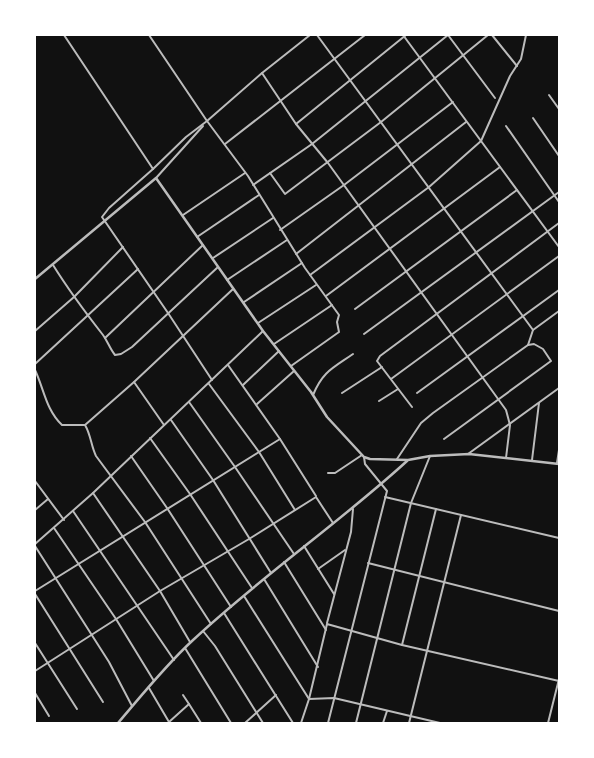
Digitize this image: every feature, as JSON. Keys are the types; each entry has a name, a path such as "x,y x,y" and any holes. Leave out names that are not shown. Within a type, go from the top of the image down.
{"street":[{"path":"64,35 154,169"},
{"path":"149,35 207,122 245,173 280,230 339,315 337,322 339,332 291,366"},
{"path":"212,380 102,217 109,208 186,138 310,35"},
{"path":"317,35 534,330"},
{"path":"224,144 365,35"},
{"path":"253,185 312,144 448,35 495,98"},
{"path":"270,173 285,194 381,122 488,35"},
{"path":"492,35 516,66"},
{"path":"310,275 429,187 481,141 510,76 521,60 526,35"},
{"path":"296,124 404,36 559,247"},
{"path":"262,73 296,124 328,163 506,410 509,424 506,458"},
{"path":"549,95 559,109"},
{"path":"280,230 344,185 452,102"},
{"path":"533,118 559,156"},
{"path":"35,279 156,178 207,122"},
{"path":"296,254 467,122"},
{"path":"506,126 559,202"},
{"path":"326,296 500,167"},
{"path":"182,215 245,173"},
{"path":"156,178 263,331 313,395 327,417 363,456 365,464 387,491 328,723"},
{"path":"355,309 518,190"},
{"path":"364,334 559,192"},
{"path":"197,237 259,195"},
{"path":"212,259 273,218"},
{"path":"412,407 377,361 380,356 559,223"},
{"path":"227,280 287,240"},
{"path":"105,338 203,245"},
{"path":"35,331 74,297 124,247"},
{"path":"391,380 559,256"},
{"path":"243,302 302,263"},
{"path":"52,264 88,317 105,338 115,356 132,347 218,267"},
{"path":"35,364 138,269"},
{"path":"258,323 317,284"},
{"path":"35,370 54,418 62,425 85,425 134,382 233,288"},
{"path":"417,394 559,290"},
{"path":"274,344 332,305"},
{"path":"528,345 534,330 559,312"},
{"path":"132,706 109,662 35,545 93,493 263,331"},
{"path":"397,459 421,423 528,345 532,343 543,349 550,361 444,440"},
{"path":"243,385 279,351"},
{"path":"313,395 318,380 353,354"},
{"path":"228,365 257,404 333,523"},
{"path":"342,393 382,368"},
{"path":"257,404 294,371"},
{"path":"134,382 164,425"},
{"path":"209,383 259,452 295,510"},
{"path":"467,454 559,388"},
{"path":"379,401 398,389"},
{"path":"189,402 294,554"},
{"path":"532,460 539,403"},
{"path":"170,420 212,480 271,573"},
{"path":"85,425 89,432 92,448 144,522 211,624"},
{"path":"150,438 190,494 252,588"},
{"path":"104,702 35,592 122,535 280,439"},
{"path":"328,473 335,473 363,456 408,460 430,456 467,454 558,463 559,450"},
{"path":"131,456 231,607"},
{"path":"356,723 412,503 430,456"},
{"path":"118,723 190,642 252,588 408,460"},
{"path":"35,481 64,520"},
{"path":"93,493 160,591 190,642"},
{"path":"35,671 160,591 316,497"},
{"path":"385,497 559,538"},
{"path":"35,510 48,500"},
{"path":"301,723 318,667 334,594 351,532 353,506"},
{"path":"402,645 436,509"},
{"path":"73,511 174,660"},
{"path":"409,723 461,515"},
{"path":"54,528 116,619 154,682"},
{"path":"304,546 334,594"},
{"path":"318,569 346,549"},
{"path":"284,562 326,630"},
{"path":"368,563 559,611"},
{"path":"264,579 318,667"},
{"path":"244,596 309,699"},
{"path":"224,613 293,723"},
{"path":"327,624 377,639 559,680 548,723"},
{"path":"203,631 215,646 263,723"},
{"path":"35,643 77,709"},
{"path":"185,648 231,723"},
{"path":"149,688 170,722 189,704"},
{"path":"35,693 49,716"},
{"path":"245,723 276,694"},
{"path":"183,695 201,723"},
{"path":"309,699 334,698 440,723"},
{"path":"383,723 386,711"}]}
